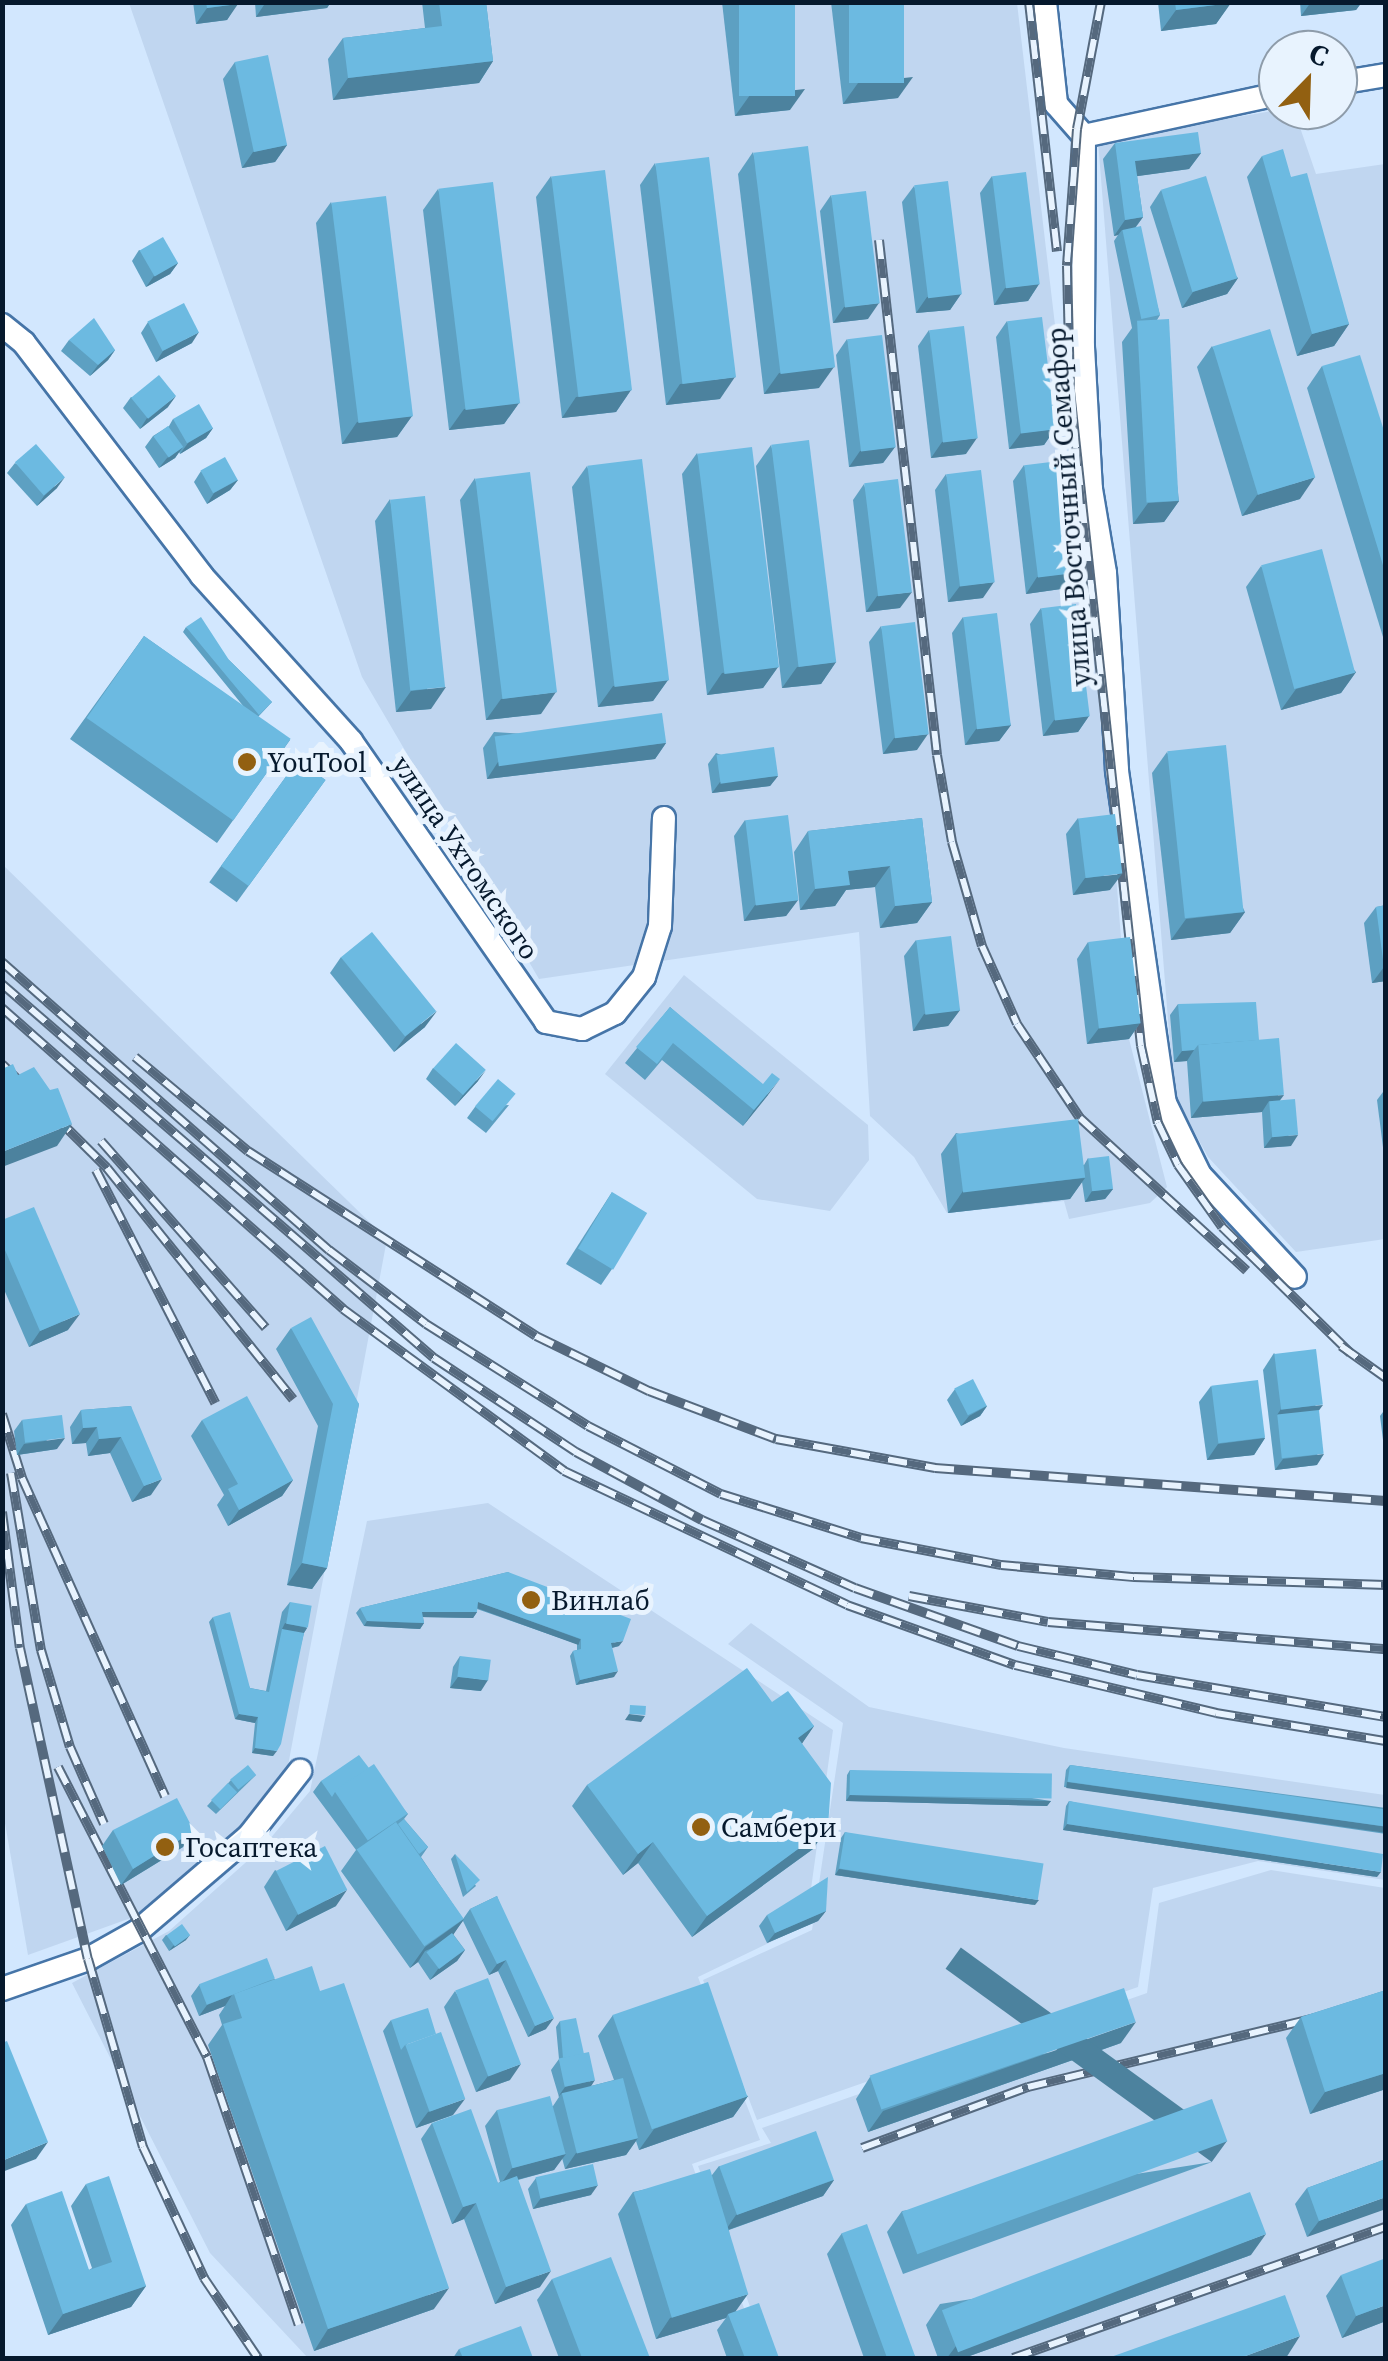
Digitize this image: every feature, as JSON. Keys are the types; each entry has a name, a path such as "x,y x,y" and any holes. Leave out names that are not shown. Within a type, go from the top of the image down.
{"street":[{"path":"1045,2 1056,104 1084,136 1258,98"},
{"path":"1358,80 1386,75"},
{"name":"улица Восточный Семафор","path":"1084,136 1089,203 1083,347 1092,489 1105,574 1117,771 1165,1104 1200,1175 1295,1278"},
{"name":"улица Ухтомского","path":"2,325 24,343 202,576 351,741 546,1022 582,1029 615,1013 644,977 660,926 664,818"},
{"path":"2,1988 88,1959 138,1931 249,1836 300,1771"}],"shaded area":[{"path":"129,3 1017,3 1108,774 1129,1039 1167,1187 1150,1203 1069,1219 1064,1201 947,1213 914,1157 870,1116 859,932 539,979 362,677"},
{"path":"1258,113 1258,130 1301,130 1316,174 1385,164 1385,1239 1296,1252 1208,1157 1174,1095 1098,141"},
{"path":"2,864 387,1239 287,1771 235,1831 142,1914 28,1955 2,1806"},
{"path":"684,975 868,1125 869,1160 830,1211 757,1199 605,1074"},
{"path":"488,1503 833,1730 806,1925 698,1977 760,2140 692,2164 762,2358 308,2358 210,2253 72,1983 169,1931 264,1846 310,1791 367,1521"},
{"path":"751,1623 869,1707 1064,1748 1385,1795 1385,1880 1258,1861 1153,1888 1138,1987 757,2120 703,1980 812,1930 843,1723 728,1644"},
{"path":"1271,1870 1385,1888 1385,2358 769,2358 698,2166 771,2143 762,2128 1147,1993 1159,1903"}],"building":[{"path":"206,2 238,2 238,4 207,8"},
{"path":"439,2 486,2 493,61 348,78 343,38 442,26"},
{"path":"739,2 795,2 795,96 739,96"},
{"path":"849,2 904,2 904,83 849,83"},
{"path":"1175,2 1231,2 1231,3 1176,10"},
{"path":"268,55 287,145 254,152 235,62"},
{"path":"1198,132 1201,153 1135,161 1143,217 1125,220 1115,143"},
{"path":"808,146 835,367 781,374 753,153"},
{"path":"1283,149 1291,177 1307,173 1349,324 1312,334 1262,156"},
{"path":"709,157 736,377 682,384 655,164"},
{"path":"605,170 632,390 578,397 551,177"},
{"path":"1026,172 1040,284 1006,288 992,176"},
{"path":"1206,176 1237,278 1192,292 1161,190"},
{"path":"948,181 962,294 928,298 914,185"},
{"path":"493,182 520,403 466,410 438,189"},
{"path":"866,191 880,303 845,307 831,195"},
{"path":"386,196 413,416 358,423 331,203"},
{"path":"1141,226 1160,315 1141,319 1122,230"},
{"path":"163,237 178,263 155,276 140,250"},
{"path":"184,303 199,332 162,351 147,322"},
{"path":"1042,317 1056,429 1021,433 1007,321"},
{"path":"94,318 115,350 98,365 69,340"},
{"path":"1169,319 1179,501 1147,502 1137,321"},
{"path":"964,326 978,438 943,442 929,330"},
{"path":"1270,329 1315,477 1258,495 1213,347"},
{"path":"882,335 896,447 861,451 847,339"},
{"path":"1360,355 1386,437 1386,575 1322,366"},
{"path":"159,375 176,396 148,419 131,398"},
{"path":"199,404 213,428 187,443 173,419"},
{"path":"168,426 183,447 169,458 153,437"},
{"path":"809,440 836,662 799,667 771,445"},
{"path":"36,444 65,477 44,496 15,462"},
{"path":"752,447 779,667 724,674 697,454"},
{"path":"225,457 238,480 213,493 201,471"},
{"path":"642,459 669,680 615,687 587,466"},
{"path":"1059,461 1073,573 1038,577 1024,465"},
{"path":"981,470 995,582 960,586 946,474"},
{"path":"530,472 557,692 502,699 475,479"},
{"path":"898,479 912,592 878,596 864,483"},
{"path":"425,496 445,687 410,691 390,500"},
{"path":"1322,549 1355,673 1294,689 1261,565"},
{"path":"1076,604 1090,716 1055,720 1041,608"},
{"path":"997,613 1011,725 977,729 963,617"},
{"path":"201,617 229,660 272,702 259,715 186,627"},
{"path":"915,622 929,734 895,738 881,626"},
{"path":"144,636 291,739 233,821 87,718"},
{"path":"662,713 666,743 499,766 495,737"},
{"path":"1226,745 1244,912 1185,918 1167,751"},
{"path":"774,747 778,776 721,784 717,755"},
{"path":"298,760 326,780 249,886 221,866"},
{"path":"1115,814 1122,874 1086,878 1078,819"},
{"path":"788,815 798,900 756,906 745,820"},
{"path":"922,818 932,902 895,906 890,866 848,871 850,885 815,889 808,831"},
{"path":"1386,905 1386,967 1384,967 1376,907"},
{"path":"372,932 436,1011 405,1036 341,957"},
{"path":"951,936 960,1010 925,1015 916,940"},
{"path":"1130,937 1141,1023 1099,1028 1088,942"},
{"path":"1256,1002 1259,1040 1198,1045 1194,1050 1182,1051 1178,1004"},
{"path":"670,1007 763,1084 772,1073 780,1079 754,1110 673,1043 657,1064 636,1047"},
{"path":"1279,1038 1284,1095 1203,1102 1198,1045"},
{"path":"456,1043 486,1070 463,1095 433,1068"},
{"path":"13,1064 18,1075 34,1067 50,1090 58,1088 72,1124 2,1152 2,1069"},
{"path":"498,1079 516,1094 492,1121 475,1107"},
{"path":"1295,1099 1298,1135 1272,1137 1269,1101"},
{"path":"1078,1119 1085,1178 963,1193 956,1134"},
{"path":"1109,1156 1113,1189 1092,1191 1088,1159"},
{"path":"612,1192 647,1213 613,1270 578,1249"},
{"path":"34,1207 80,1314 40,1331 2,1243 2,1220"},
{"path":"311,1317 359,1404 327,1568 302,1563 333,1404 291,1328"},
{"path":"1316,1349 1323,1405 1281,1410 1274,1354"},
{"path":"973,1379 987,1406 968,1415 954,1389"},
{"path":"1258,1380 1265,1438 1218,1443 1211,1386"},
{"path":"247,1396 293,1480 239,1510 228,1489 238,1484 202,1420"},
{"path":"131,1406 162,1479 144,1486 121,1437 99,1439 97,1427 83,1428 81,1410"},
{"path":"1319,1410 1324,1454 1282,1458 1277,1414"},
{"path":"62,1415 65,1438 25,1443 22,1420"},
{"path":"508,1572 631,1619 623,1641 611,1643 618,1671 580,1680 573,1651 581,1649 581,1639 478,1602 477,1612 422,1612 424,1623 367,1621 360,1608"},
{"path":"290,1602 312,1606 308,1627 286,1624"},
{"path":"230,1612 250,1688 269,1692 282,1629 304,1633 277,1751 255,1748 258,1717 239,1714 213,1617"},
{"path":"460,1656 491,1660 488,1681 457,1677"},
{"name":"Самбери","path":"747,1668 772,1702 788,1691 814,1726 798,1738 831,1783 828,1827 707,1916 653,1842 638,1854 587,1785"},
{"path":"630,1705 646,1706 645,1715 629,1714"},
{"path":"359,1755 369,1768 332,1797 321,1781"},
{"path":"374,1764 408,1814 368,1841 334,1791"},
{"path":"248,1765 256,1775 238,1790 230,1779"},
{"path":"1070,1765 1386,1809 1384,1826 1068,1782"},
{"path":"850,1770 1052,1774 1052,1799 850,1795"},
{"path":"228,1783 237,1792 220,1809 211,1800"},
{"path":"177,1798 194,1831 133,1869 113,1830"},
{"path":"1069,1801 1383,1854 1381,1872 1067,1824"},
{"path":"404,1819 428,1847 419,1854 398,1824"},
{"path":"396,1822 464,1919 424,1946 357,1850"},
{"path":"845,1832 1044,1863 1038,1900 839,1869"},
{"path":"325,1846 347,1890 298,1915 276,1871"},
{"path":"455,1854 480,1880 467,1892"},
{"path":"828,1877 826,1911 775,1933 767,1915"},
{"path":"497,1896 554,2018 535,2026 506,1960 497,1964 470,1909"},
{"path":"182,1924 190,1935 175,1946 167,1935"},
{"path":"452,1933 465,1950 439,1969 426,1952"},
{"path":"267,1958 275,1979 207,2005 199,1984"},
{"path":"312,1966 320,1991 344,1983 449,2288 328,2329 223,2024 242,2018 234,1994"},
{"path":"488,1978 521,2064 488,2076 455,1991"},
{"path":"708,1982 747,2096 652,2129 613,2015"},
{"path":"1124,1988 1136,2022 881,2110 870,2076"},
{"path":"1386,1990 1386,2073 1325,2092 1301,2017"},
{"path":"428,2008 436,2034 401,2050 391,2020"},
{"path":"576,2018 584,2054 563,2058 560,2021"},
{"path":"441,2032 465,2099 430,2112 405,2045"},
{"path":"7,2041 48,2142 4,2160 2,2043"},
{"path":"589,2052 595,2080 565,2087 559,2058"},
{"path":"623,2078 638,2138 577,2153 562,2093"},
{"path":"550,2096 566,2154 512,2168 497,2110"},
{"path":"1212,2099 1227,2141 917,2254 902,2212"},
{"path":"471,2109 498,2183 517,2176 551,2271 506,2287 476,2203 463,2207 432,2123"},
{"path":"816,2131 834,2180 737,2215 719,2166"},
{"path":"1386,2159 1386,2197 1319,2221 1307,2188"},
{"path":"593,2164 598,2185 540,2199 536,2177"},
{"path":"710,2169 748,2294 672,2318 633,2192"},
{"path":"109,2176 146,2286 63,2314 26,2204 62,2191 89,2270 112,2262 86,2184"},
{"path":"1250,2192 1266,2234 958,2352 942,2310"},
{"path":"867,2224 916,2358 887,2358 842,2233"},
{"path":"611,2257 650,2358 582,2358 552,2279"},
{"path":"1386,2258 1386,2305 1356,2316 1341,2275"},
{"path":"1285,2295 1300,2336 1240,2358 1108,2358"},
{"path":"759,2303 779,2358 745,2358 728,2314"},
{"path":"521,2326 533,2358 463,2358 459,2349"}],"railway":[{"path":"1029,2 1057,251"},
{"path":"1101,2 1077,129 1067,266 1070,391 1141,1046 1158,1123 1178,1165 1222,1227 1350,1353"},
{"path":"879,240 937,755 952,842 982,946 1017,1024 1080,1118 1247,1271"},
{"path":"2,962 329,1250 426,1324 588,1426 721,1494 861,1538 1001,1565 1134,1577 1386,1585"},
{"path":"2,984 434,1358 576,1452 702,1520 855,1588 1018,1646 1137,1675 1386,1717"},
{"path":"2,1008 343,1309 564,1471 847,1605 1015,1665 1216,1713 1386,1741"},
{"path":"135,1057 248,1151 536,1336 649,1391 776,1439 935,1468 1386,1501"},
{"path":"2,1064 107,1168 293,1399"},
{"path":"101,1141 266,1328"},
{"path":"96,1170 215,1403"},
{"path":"1341,1346 1386,1378"},
{"path":"2,1414 22,1478 165,1796"},
{"path":"11,1473 41,1650 70,1747 104,1824"},
{"path":"2,1512 20,1648 88,1959 143,2147 204,2278 258,2358"},
{"path":"909,1596 1048,1622 1386,1649"},
{"path":"58,1767 207,2057 299,2325"},
{"path":"862,2148 1028,2087 1323,2016"},
{"path":"1013,2358 1386,2227"}],"place":[{"name":"YouTool","path":"247,762"},
{"name":"Винлаб","path":"531,1600"},
{"name":"Самбери","path":"701,1827"},
{"name":"Госаптека","path":"165,1847"}]}
